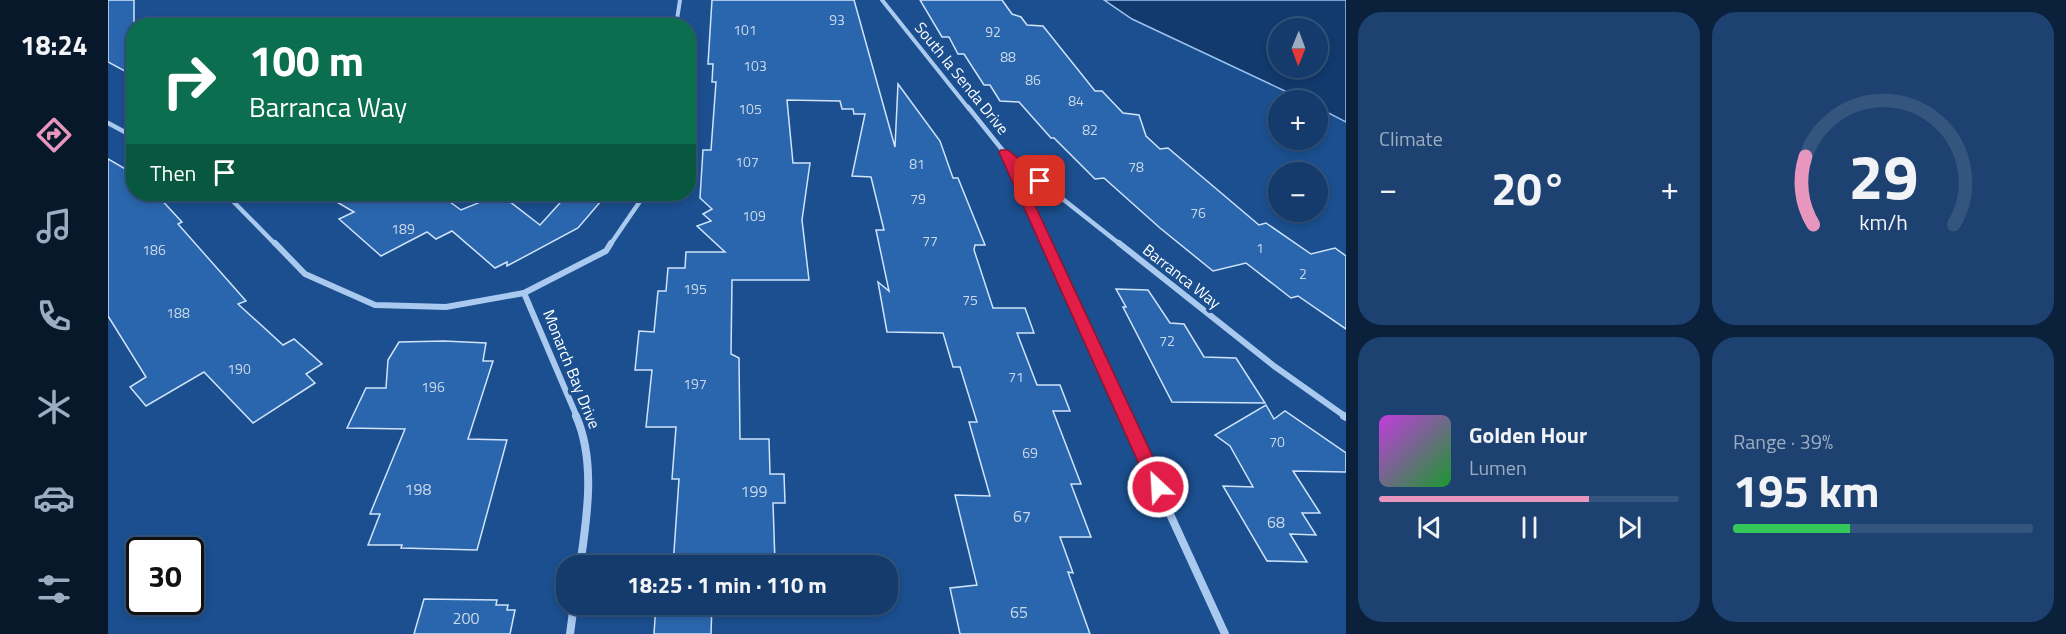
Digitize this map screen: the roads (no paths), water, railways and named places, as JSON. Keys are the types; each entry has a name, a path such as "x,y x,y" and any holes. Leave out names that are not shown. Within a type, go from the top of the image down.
{"street":[{"path":"677,18 680,0"},
{"name":"South la Senda Drive","path":"882,0 1004,152 1226,634"},
{"path":"108,123 126,133"},
{"name":"Barranca Way","path":"1004,152 1274,366 1346,417"},
{"path":"233,201 305,274 375,305 446,307 524,293 606,251 640,201"},
{"name":"Monarch Bay Drive","path":"524,293 585,436 587,518 582,555"},
{"path":"570,634 573,615"}],"water":[{"path":"1104,0 1346,0 1346,122 1328,113 1328,90 1283,90 1132,19"}]}
